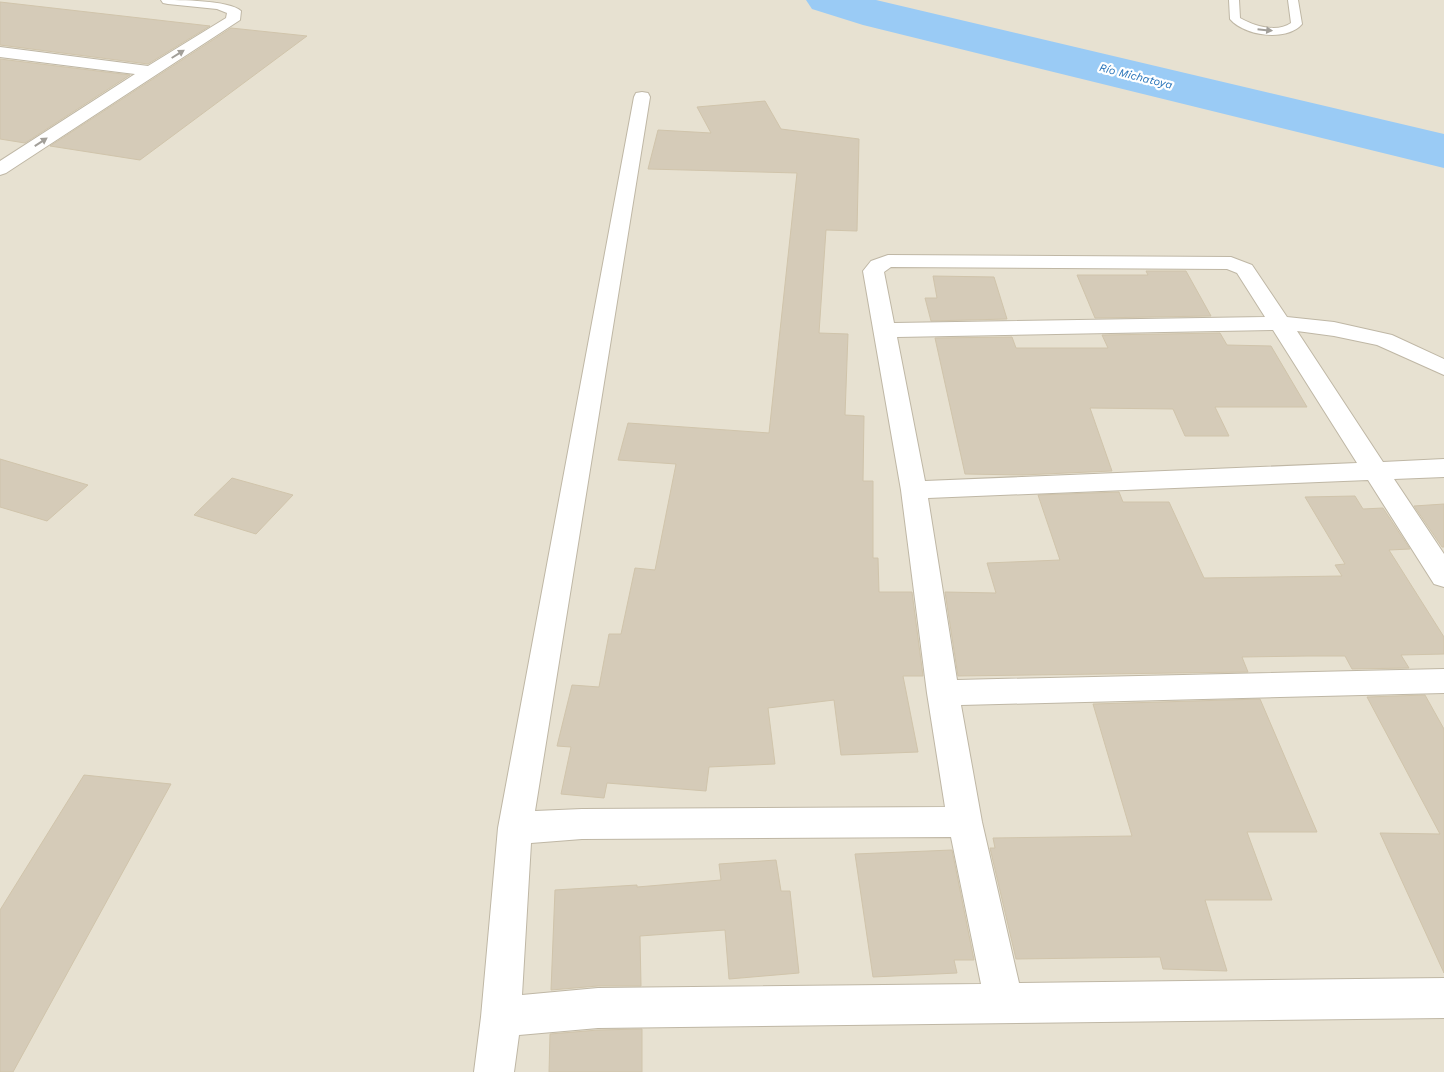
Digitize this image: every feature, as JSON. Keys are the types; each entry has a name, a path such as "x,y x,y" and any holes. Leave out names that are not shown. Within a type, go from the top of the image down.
{"street":[{"path":"0,169 233,20 234,11 220,5 168,0"},
{"path":"0,52 151,71"},
{"path":"494,1072 501,1016 515,828 642,97"},
{"path":"0,153 20,156"},
{"path":"1004,1003 965,822 943,693 914,490 873,271 878,265 888,261 1231,263 1245,268 1444,577"},
{"path":"885,330 1281,323 1334,329 1384,340 1444,368"},
{"path":"914,490 1444,468"},
{"path":"943,693 1444,681"},
{"path":"515,828 582,824 965,822"},
{"path":"501,1016 598,1008 1444,998"}],"lane":[{"path":"1234,0 1235,20 1248,27 1274,31 1288,30 1297,24 1292,0"}],"shaded area":[{"path":"0,0 1444,0 1444,1072 0,1072"}],"building":[{"path":"0,2 210,26 148,64 0,45"},
{"path":"231,28 307,36 140,160 50,146"},
{"path":"0,59 130,75 25,143 0,139"},
{"path":"765,101 781,129 859,139 857,231 826,230 819,333 848,334 845,415 864,416 863,481 873,481 873,558 878,558 879,592 912,592 923,676 903,676 918,752 841,755 834,700 768,708 775,764 709,767 706,791 607,783 604,798 561,794 571,747 557,746 572,685 599,687 609,634 621,634 635,568 655,570 676,464 618,460 628,423 769,433 797,173 648,169 658,130 711,133 697,107"},
{"path":"1146,271 1186,271 1211,316 1095,318 1077,275 1148,275"},
{"path":"933,276 994,277 1007,319 931,321 925,298 937,298"},
{"path":"1220,333 1227,345 1271,346 1307,407 1215,407 1229,436 1185,436 1173,409 1090,408 1112,471 1022,475 965,474 935,338 1012,337 1016,348 1108,348 1102,335"},
{"path":"0,459 88,485 47,521 0,507"},
{"path":"232,478 293,495 256,534 194,515"},
{"path":"1119,492 1123,502 1169,502 1204,578 1342,576 1335,565 1345,564 1305,497 1355,496 1363,509 1383,508 1410,549 1389,550 1444,637 1444,654 1401,655 1409,668 1352,669 1345,656 1242,657 1248,672 958,676 945,592 996,593 987,563 1060,560 1038,495"},
{"path":"1444,504 1444,547 1442,547 1414,506"},
{"path":"1425,695 1444,729 1444,973 1380,833 1440,834 1367,697"},
{"path":"1260,699 1317,832 1247,832 1272,900 1205,900 1227,971 1163,969 1160,957 1016,959 990,848 995,848 993,838 1132,836 1093,704"},
{"path":"84,775 171,784 13,1072 0,1072 0,910"},
{"path":"952,850 974,960 954,960 957,973 873,977 855,854"},
{"path":"776,860 781,891 790,891 799,973 729,979 725,930 681,933 640,936 641,986 598,986 551,990 555,890 637,885 637,887 721,880 719,864"},
{"path":"642,1029 642,1072 549,1072 550,1034"}],"waterway":[{"name":"Río Michatoya","path":"828,0 879,15 1444,151"}]}
